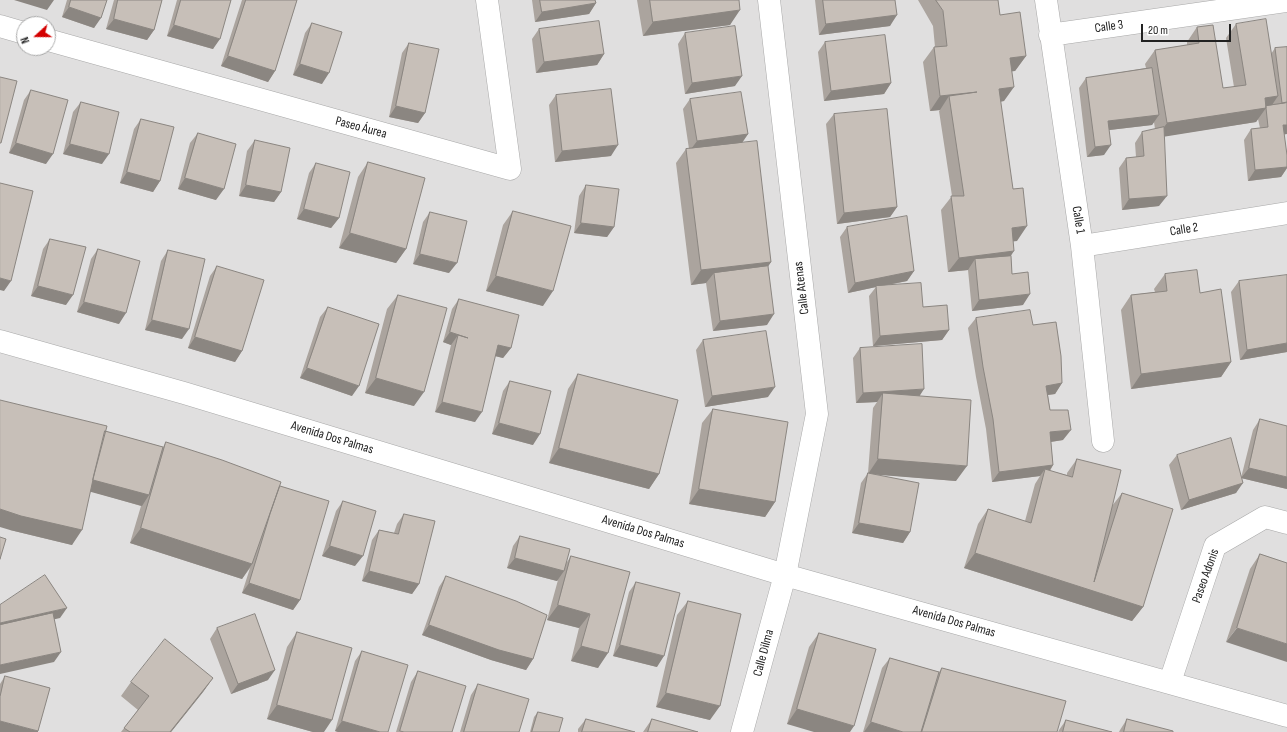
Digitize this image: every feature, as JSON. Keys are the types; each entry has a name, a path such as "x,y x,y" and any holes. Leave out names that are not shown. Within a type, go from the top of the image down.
{"street":[{"name":"Paseo Áurea","path":"56,42 510,169 487,0"},
{"name":"Calle Atenas","path":"769,0 817,414 786,575"},
{"name":"Calle 1","path":"1046,0 1050,36 1082,246 1103,441"},
{"name":"Calle 3","path":"1050,36 1287,1"},
{"path":"0,26 16,31"},
{"name":"Calle 2","path":"1082,246 1287,213"},
{"name":"Avenida Dos Palmas","path":"0,341 184,393 786,575 1287,716"},
{"name":"Paseo Adonis","path":"1170,682 1215,546 1265,517 1287,523"},
{"name":"Calle Dilma","path":"742,732 786,575"}],"shaded area":[{"path":"0,0 1287,0 1287,732 0,732"}],"building":[{"path":"71,0 107,0 101,18 69,7"},
{"path":"118,0 162,0 154,30 114,19"},
{"path":"181,0 231,0 220,39 174,25"},
{"path":"246,0 297,0 275,71 228,56"},
{"path":"540,0 595,0 596,3 542,12"},
{"path":"650,0 739,0 740,10 653,22"},
{"path":"823,0 895,0 897,15 826,24"},
{"path":"936,0 998,0 1000,15 1020,12 1026,56 1010,58 1014,87 999,89 1013,189 1023,188 1027,226 1012,228 1014,251 959,258 951,196 964,196 949,96 977,92 940,96 934,47 947,46 943,11"},
{"path":"1266,19 1278,96 1265,98 1266,108 1167,123 1155,50 1199,43 1197,27 1213,25 1223,88 1246,85 1236,24"},
{"path":"599,21 604,54 544,62 539,29"},
{"path":"312,23 342,32 329,73 300,64"},
{"path":"735,26 742,76 692,83 685,33"},
{"path":"885,35 891,83 831,91 825,42"},
{"path":"409,43 439,49 425,113 396,106"},
{"path":"1287,47 1287,102 1282,103 1275,48"},
{"path":"1152,68 1159,115 1108,121 1111,145 1095,147 1086,78"},
{"path":"0,77 17,81 1,143 0,143"},
{"path":"611,89 618,145 562,151 556,95"},
{"path":"31,90 68,100 53,154 16,143"},
{"path":"741,92 748,134 697,141 690,99"},
{"path":"81,102 119,112 109,154 70,144"},
{"path":"1287,103 1287,125 1283,125 1287,167 1255,170 1251,129 1268,127 1266,106"},
{"path":"887,109 897,207 844,213 834,114"},
{"path":"141,119 174,127 160,181 127,172"},
{"path":"1164,127 1167,196 1129,199 1126,158 1144,156 1142,132"},
{"path":"198,133 236,144 224,189 185,178"},
{"path":"255,140 290,148 281,192 246,185"},
{"path":"757,141 771,262 701,270 686,149"},
{"path":"368,162 425,178 406,249 350,233"},
{"path":"316,163 350,172 339,218 304,209"},
{"path":"0,183 33,191 11,281 0,278"},
{"path":"586,185 619,189 614,227 581,223"},
{"path":"513,211 571,226 553,291 496,276"},
{"path":"430,212 467,221 457,263 420,254"},
{"path":"907,216 914,271 855,283 847,227"},
{"path":"50,239 86,247 73,295 38,286"},
{"path":"98,249 140,261 126,313 84,302"},
{"path":"168,250 205,259 189,329 152,320"},
{"path":"1011,256 1012,274 1028,272 1030,294 979,300 975,259"},
{"path":"217,266 264,280 242,351 195,337"},
{"path":"768,266 774,314 720,321 714,273"},
{"path":"1197,270 1200,293 1221,289 1231,362 1141,374 1131,295 1167,291 1165,274"},
{"path":"1287,275 1287,343 1247,350 1239,281"},
{"path":"921,283 923,307 947,305 949,330 880,336 876,286"},
{"path":"398,295 447,308 424,392 376,378"},
{"path":"459,299 519,315 511,348 498,345 482,412 442,402 458,335 468,338 450,332"},
{"path":"328,307 379,324 359,386 307,368"},
{"path":"1030,310 1033,325 1056,322 1061,356 1062,383 1046,386 1050,410 1068,410 1071,430 1050,432 1053,465 999,472 993,419 983,367 976,318"},
{"path":"766,331 775,387 712,396 703,340"},
{"path":"922,344 924,389 863,393 860,348"},
{"path":"578,374 678,400 659,474 559,448"},
{"path":"510,381 551,391 540,434 499,423"},
{"path":"883,393 971,400 967,466 878,459"},
{"path":"0,400 107,426 82,530 21,516 0,509"},
{"path":"713,409 788,422 775,502 699,489"},
{"path":"1260,419 1287,426 1287,477 1249,468"},
{"path":"105,431 163,447 149,495 93,480"},
{"path":"1231,438 1243,483 1189,500 1177,455"},
{"path":"166,442 222,460 281,482 252,564 141,528"},
{"path":"1077,459 1121,470 1094,582 1122,493 1173,509 1143,607 975,553 988,509 1031,523 1045,469 1072,477"},
{"path":"868,473 919,483 910,532 859,523"},
{"path":"280,486 329,501 300,600 249,583"},
{"path":"343,501 376,511 363,556 330,546"},
{"path":"404,514 435,521 419,584 369,571 379,530 398,534"},
{"path":"520,536 570,549 564,571 515,558"},
{"path":"0,537 6,539 0,559"},
{"path":"1260,554 1287,563 1287,644 1237,628"},
{"path":"571,556 630,572 608,653 581,646 590,614 558,605"},
{"path":"45,575 67,608 0,623 0,605"},
{"path":"446,576 516,601 547,615 533,659 499,650 429,625"},
{"path":"636,582 680,593 664,656 620,645"},
{"path":"688,601 741,614 720,706 666,693"},
{"path":"53,613 61,652 0,665 0,625"},
{"path":"255,614 275,670 238,684 217,628"},
{"path":"297,632 352,648 332,720 277,705"},
{"path":"819,633 876,649 854,726 797,709"},
{"path":"165,639 213,678 170,732 130,732 124,728 149,696 131,682"},
{"path":"362,651 408,665 388,732 380,732 342,721"},
{"path":"890,658 939,672 921,732 903,732 871,722"},
{"path":"942,668 1066,701 1057,732 922,732"},
{"path":"418,671 466,686 452,732 400,731"},
{"path":"5,676 50,688 38,731 0,721 0,697"},
{"path":"478,684 529,699 519,732 464,732"},
{"path":"538,712 563,718 559,732 532,732"},
{"path":"586,719 635,732 582,732"},
{"path":"652,719 698,732 648,732"},
{"path":"1127,719 1173,731 1173,732 1124,732"},
{"path":"1066,720 1112,732 1063,732"}]}
